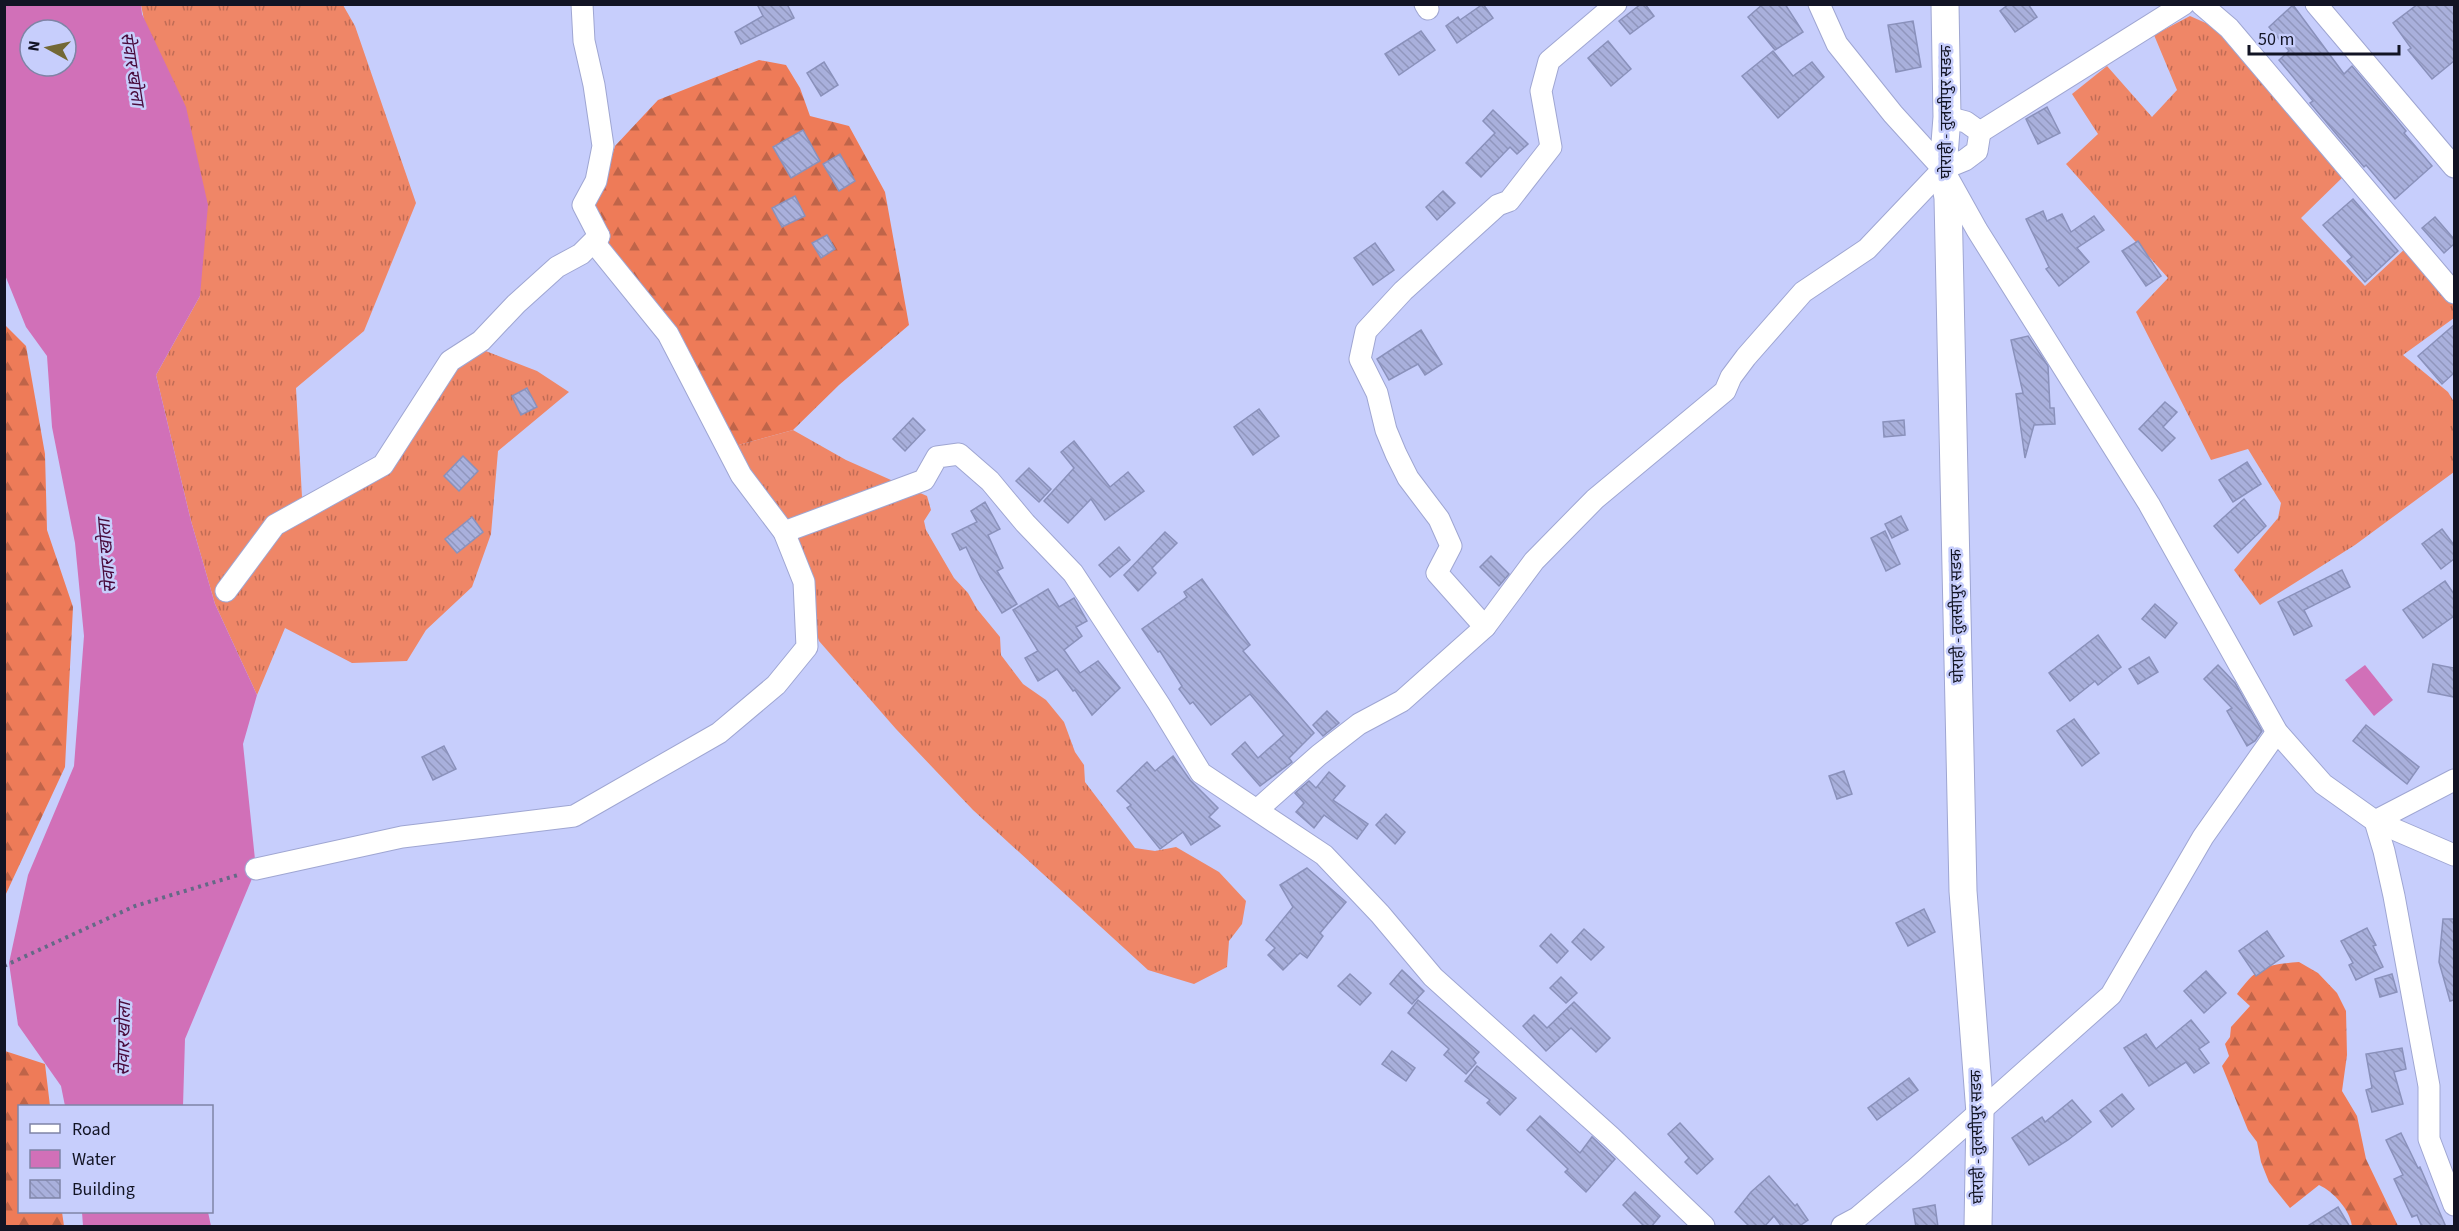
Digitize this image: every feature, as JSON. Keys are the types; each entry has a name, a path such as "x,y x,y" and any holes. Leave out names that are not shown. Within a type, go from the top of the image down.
{"main road":[{"name":"घोराही - तुलसीपुर सडक","path":"1945,4 1947,117 1943,169 1948,198 1963,891 1980,1113 1978,1227"}],"street":[{"path":"256,869 402,837 573,816 719,733 776,685 807,647 804,582 784,532 741,475 668,334 596,245 599,236 583,205 596,181 603,147 594,85 584,41 582,4"},
{"path":"1485,627 1437,573 1451,546 1439,519 1408,478 1400,462 1386,430 1377,393 1360,359 1366,331 1403,291 1498,205 1509,201 1551,147 1540,91 1549,61 1616,4"},
{"path":"1819,4 1836,44 1893,114 1943,169 1977,230 2149,504 2277,732 2323,784 2375,821 2454,855"},
{"path":"1258,809 1319,755 1359,724 1402,701 1485,627 1534,561 1595,499 1725,391 1746,357 1803,292 1867,249 1943,169 1965,160 1977,151 1980,132 2184,4"},
{"path":"2201,4 2229,28 2454,293"},
{"path":"2316,4 2454,167"},
{"path":"1947,117 1966,122 1980,132"},
{"path":"226,591 275,525 383,465 450,361 481,341 516,304 557,267 581,254 599,236"},
{"path":"784,532 924,480 937,457 959,453 990,481 1025,523 1073,573 1159,704 1201,773 1324,855 1380,914 1433,977 1611,1137 1704,1227"},
{"path":"1842,1227 1857,1218 1980,1113 2111,995 2203,837 2277,732"},
{"path":"2375,821 2454,780"},
{"path":"2375,821 2394,896 2429,1086 2429,1139 2454,1205"}],"path":[{"path":"4,966 135,906 256,869"}],"green space":[{"path":"141,5 343,5 355,26 416,203 364,331 296,388 302,497 376,463 460,341 537,371 569,392 498,451 491,534 472,587 426,630 407,661 352,663 285,628 257,695 215,604 191,521 156,375 200,296"},
{"path":"2190,16 2226,32 2346,174 2301,218 2365,286 2407,247 2454,305 2454,318 2403,355 2448,392 2454,402 2454,472 2355,545 2260,605 2234,570 2278,518 2281,503 2248,449 2211,460 2136,312 2168,278 2066,164 2098,134 2072,94 2107,66 2152,117 2177,90 2154,35"},
{"path":"759,60 786,65 800,88 810,116 849,126 885,192 909,325 839,385 793,430 735,446 600,245 590,206 603,187 615,146 658,100"},
{"path":"5,325 26,346 45,454 47,530 73,607 65,767 5,896"},
{"path":"793,430 846,460 927,496 931,510 924,521 926,530 954,578 968,593 977,609 1000,637 1001,655 1023,684 1046,700 1064,722 1075,752 1084,765 1085,782 1135,848 1155,851 1176,847 1219,872 1246,901 1242,924 1229,941 1227,967 1194,984 1148,970 973,810 896,729 819,641 809,611 735,446"},
{"path":"2299,962 2318,973 2337,993 2346,1011 2347,1055 2342,1091 2357,1116 2366,1159 2398,1226 2352,1226 2340,1202 2319,1185 2290,1208 2269,1182 2261,1162 2257,1142 2248,1130 2222,1066 2229,1056 2225,1044 2230,1037 2231,1027 2250,1006 2237,994 2257,972 2278,964"},
{"path":"5,1051 45,1064 50,1105 18,1105 18,1213 62,1213 64,1226 5,1226"}],"water":[{"name":"सेवार खोला","path":"4,5 141,5 142,14 186,107 208,205 200,296 156,375 191,521 215,604 257,695 243,744 256,869 185,1039 183,1105 65,1105 61,1086 18,1025 9,963 28,875 74,766 84,636 75,543 52,427 47,356 26,327 5,275"},
{"path":"2365,665 2393,700 2374,716 2345,680"},
{"path":"82,1213 208,1213 211,1226 83,1226"}],"building":[{"path":"757,4 787,4 794,18 741,44 735,32 763,16"},
{"path":"1483,4 1493,18 1457,43 1446,26 1458,17 1460,20"},
{"path":"1641,4 1645,4 1654,16 1630,34 1619,21"},
{"path":"1763,4 1785,4 1803,32 1775,50 1748,17"},
{"path":"2009,4 2028,4 2037,17 2015,32 2000,11"},
{"path":"2418,4 2454,4 2454,61 2432,79 2408,50 2411,48 2393,23"},
{"path":"2293,5 2344,74 2352,66 2432,166 2395,199 2366,165 2364,167 2310,103 2313,101 2279,60 2289,51 2269,27"},
{"path":"1913,21 1921,67 1896,72 1888,25"},
{"path":"1421,31 1435,50 1399,75 1385,54"},
{"path":"1608,41 1631,69 1611,86 1588,58"},
{"path":"1773,51 1793,76 1812,62 1824,77 1778,118 1742,76"},
{"path":"824,62 838,85 821,96 807,73"},
{"path":"2047,107 2060,133 2038,144 2026,119"},
{"path":"1493,110 1528,144 1517,154 1510,147 1481,177 1466,163 1495,133 1483,121"},
{"path":"803,130 820,161 791,178 773,147"},
{"path":"840,154 855,181 839,191 823,164"},
{"path":"1443,191 1455,203 1437,220 1426,207"},
{"path":"795,196 805,216 782,227 772,208"},
{"path":"2353,199 2398,251 2365,282 2347,261 2352,257 2323,225"},
{"path":"2043,211 2047,221 2062,214 2071,232 2094,216 2104,230 2077,248 2089,262 2059,286 2046,269 2049,267 2026,219"},
{"path":"2435,217 2454,239 2454,244 2444,253 2422,228"},
{"path":"827,235 835,249 821,258 812,243"},
{"path":"2138,241 2161,276 2146,286 2122,251"},
{"path":"1375,243 1394,270 1373,285 1354,258"},
{"path":"2454,325 2454,373 2442,384 2418,356"},
{"path":"1421,330 1442,364 1425,375 1418,364 1389,380 1377,359"},
{"path":"2028,336 2048,366 2050,408 2054,408 2055,424 2034,425 2025,458 2016,394 2023,393 2011,340"},
{"path":"527,388 537,407 521,415 512,396"},
{"path":"2165,402 2177,412 2163,427 2175,438 2162,451 2139,429"},
{"path":"1259,409 1279,436 1253,455 1234,427"},
{"path":"913,418 925,430 905,451 893,439"},
{"path":"1904,420 1905,435 1884,437 1883,422"},
{"path":"1074,441 1110,487 1128,472 1144,491 1105,520 1091,499 1068,523 1044,501 1074,468 1061,452"},
{"path":"463,456 478,471 459,491 444,476"},
{"path":"2247,462 2261,484 2233,502 2219,480"},
{"path":"1029,468 1051,489 1039,502 1016,481"},
{"path":"2244,499 2266,526 2238,553 2214,526"},
{"path":"985,502 1000,529 988,535 1003,568 997,571 1017,604 1002,613 981,579 966,547 960,550 952,534 977,522 971,511"},
{"path":"1901,516 1908,530 1892,538 1885,524"},
{"path":"472,517 483,532 457,553 445,539"},
{"path":"2442,529 2454,545 2454,559 2441,569 2422,544"},
{"path":"1885,531 1900,564 1886,571 1871,538"},
{"path":"1165,532 1177,543 1152,568 1156,573 1138,591 1124,575"},
{"path":"1119,547 1130,560 1110,577 1099,565"},
{"path":"1491,556 1509,574 1499,586 1480,567"},
{"path":"2342,570 2350,587 2304,610 2312,626 2294,635 2278,602"},
{"path":"1202,579 1250,645 1243,651 1314,733 1289,758 1292,762 1260,786 1232,754 1245,742 1258,758 1284,735 1250,694 1211,725 1193,702 1190,704 1179,689 1182,686 1160,651 1158,652 1142,629 1187,597 1184,592"},
{"path":"2445,581 2454,594 2454,616 2423,638 2403,610"},
{"path":"1048,589 1059,607 1074,598 1087,621 1076,627 1082,636 1064,650 1080,673 1098,661 1120,688 1092,715 1057,669 1038,681 1025,658 1038,651 1013,610"},
{"path":"2155,604 2177,623 2165,638 2142,619"},
{"path":"2098,635 2121,667 2098,685 2095,681 2070,701 2049,673"},
{"path":"2149,657 2158,672 2138,684 2129,669"},
{"path":"2433,664 2454,668 2454,697 2428,692"},
{"path":"2218,665 2235,683 2262,731 2255,741 2247,746 2227,711 2232,708 2204,679"},
{"path":"1327,711 1339,723 1323,736 1313,725"},
{"path":"2074,719 2099,753 2082,766 2057,731"},
{"path":"2366,725 2419,767 2407,784 2353,741"},
{"path":"444,746 456,769 433,780 422,757"},
{"path":"1173,756 1190,780 1218,808 1209,817 1220,826 1191,845 1183,832 1160,849 1127,808 1131,805 1117,791 1147,762 1155,771"},
{"path":"1844,771 1852,794 1837,799 1829,776"},
{"path":"1329,772 1345,786 1333,800 1368,824 1357,839 1324,815 1314,828 1296,812 1304,803 1295,793 1309,781 1316,788"},
{"path":"1386,814 1405,832 1395,844 1376,825"},
{"path":"1307,868 1346,902 1320,933 1323,936 1307,958 1300,953 1283,970 1268,955 1275,948 1266,940 1293,907 1280,885"},
{"path":"1924,909 1935,932 1908,946 1896,923"},
{"path":"2443,919 2454,919 2454,1000 2450,1001 2439,962"},
{"path":"2367,928 2376,945 2373,946 2383,967 2356,980 2349,965 2353,963 2341,941"},
{"path":"1584,929 1604,947 1591,960 1572,942"},
{"path":"2267,931 2284,956 2256,976 2239,951"},
{"path":"1551,934 1568,951 1557,963 1540,946"},
{"path":"1402,970 1424,991 1412,1004 1390,984"},
{"path":"2206,971 2226,993 2204,1013 2184,991"},
{"path":"1350,974 1371,993 1360,1005 1338,986"},
{"path":"2392,974 2397,992 2380,997 2375,979"},
{"path":"1561,977 1577,993 1566,1003 1550,988"},
{"path":"1418,1000 1479,1052 1473,1059 1476,1063 1466,1074 1444,1055 1449,1049 1408,1013"},
{"path":"1574,1002 1610,1038 1596,1052 1571,1028 1546,1051 1523,1026 1534,1015 1547,1028"},
{"path":"2191,1020 2209,1042 2199,1049 2209,1063 2194,1073 2186,1062 2149,1086 2124,1048 2146,1034 2156,1049"},
{"path":"2402,1048 2406,1069 2394,1072 2403,1104 2372,1112 2366,1090 2372,1088 2366,1054"},
{"path":"1392,1051 1415,1068 1406,1081 1382,1064"},
{"path":"1477,1066 1516,1098 1500,1115 1487,1103 1490,1100 1465,1081"},
{"path":"1909,1078 1918,1090 1877,1120 1868,1108"},
{"path":"2122,1094 2134,1109 2112,1127 2100,1111"},
{"path":"2072,1100 2091,1122 2029,1165 2012,1138 2042,1117 2045,1122"},
{"path":"1540,1116 1580,1153 1592,1137 1615,1159 1586,1192 1565,1172 1568,1169 1527,1130"},
{"path":"1680,1123 1713,1159 1697,1174 1685,1162 1689,1158 1668,1134"},
{"path":"2401,1133 2418,1168 2420,1167 2446,1227 2422,1227 2417,1215 2412,1217 2394,1179 2403,1175 2386,1140"},
{"path":"1769,1176 1795,1206 1797,1204 1808,1220 1798,1227 1782,1227 1774,1216 1764,1227 1750,1227 1735,1212 1751,1192"},
{"path":"1635,1192 1660,1216 1651,1227 1645,1227 1623,1205"},
{"path":"1935,1205 1938,1227 1916,1227 1913,1209"},
{"path":"2338,1207 2350,1227 2306,1227"}]}
